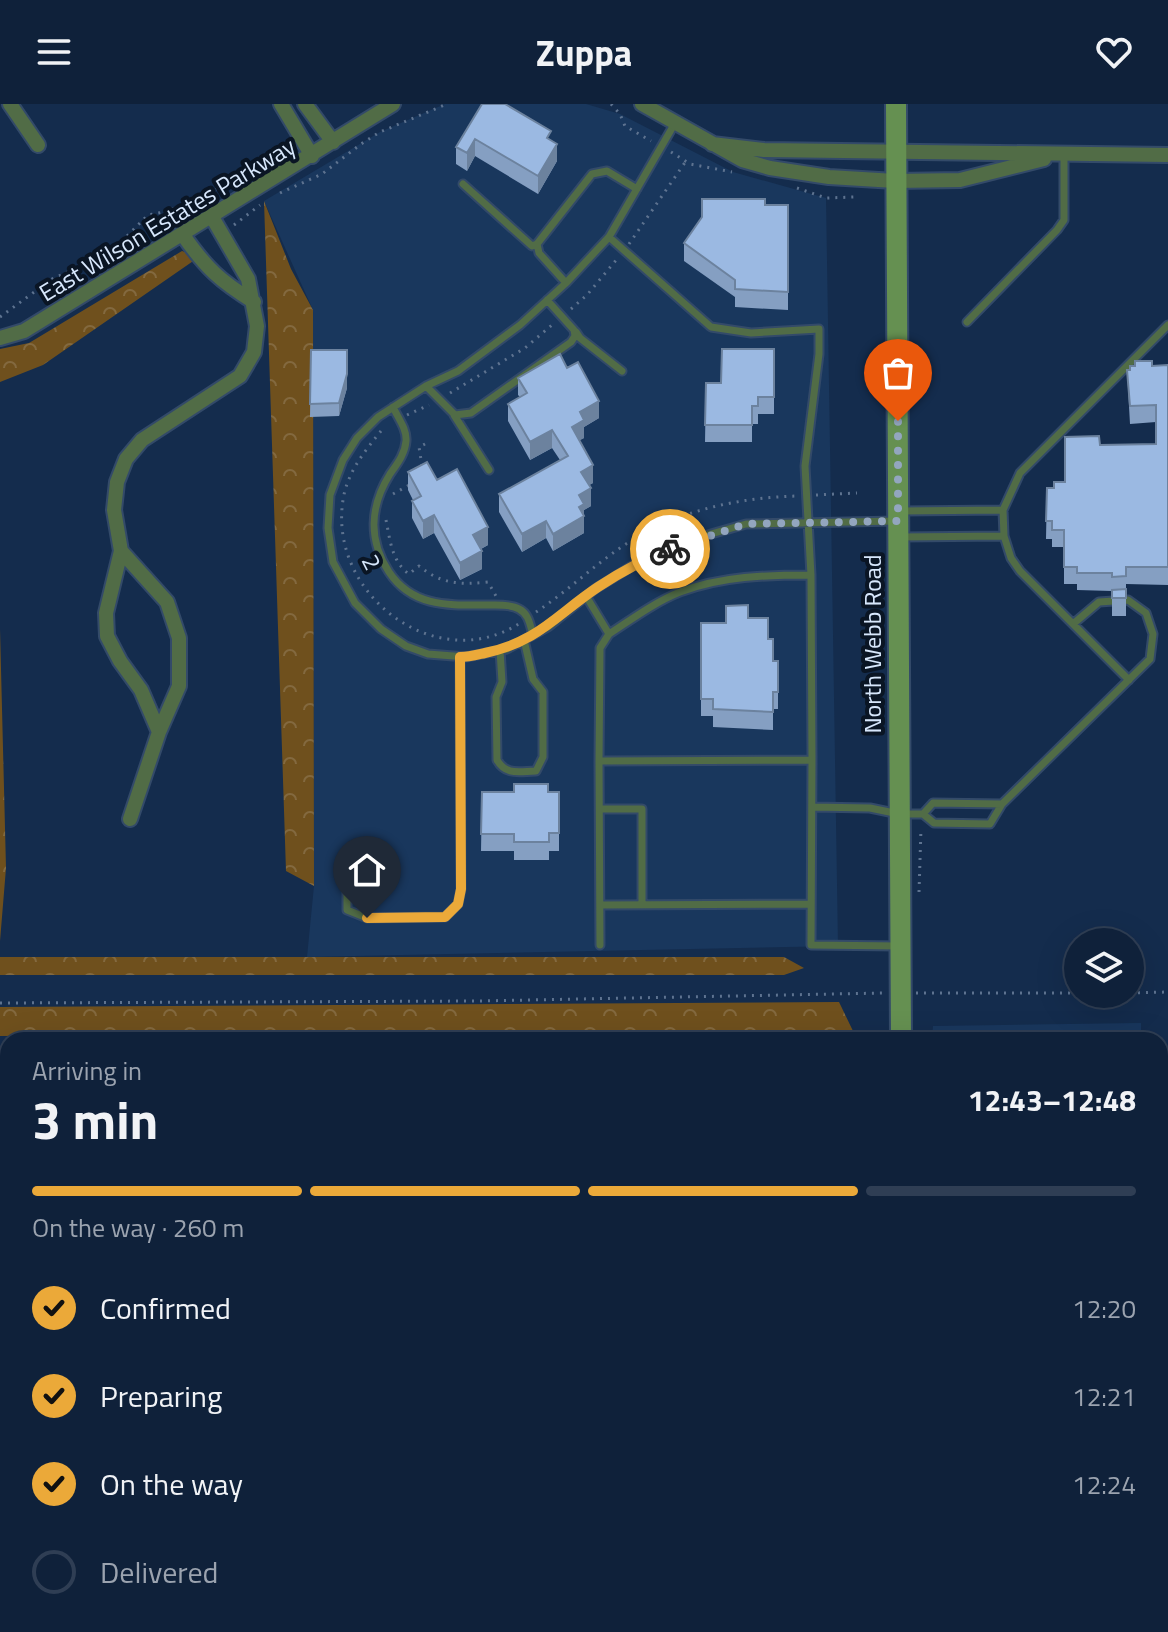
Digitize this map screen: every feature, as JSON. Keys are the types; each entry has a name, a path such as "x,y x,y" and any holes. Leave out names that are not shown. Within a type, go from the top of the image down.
{"main road":[{"name":"North Webb Road","path":"896,104 901,1032"}],"street":[{"path":"10,104 38,145"},
{"path":"281,104 312,156"},
{"path":"305,104 333,142"},
{"name":"East Wilson Estates Parkway","path":"0,338 24,331 393,104"},
{"path":"642,104 742,160 770,168 829,177 895,181 960,180 1064,154"},
{"path":"712,144 764,150 1168,155"},
{"path":"159,732 141,690 107,636 106,613 121,551 114,510 117,482 126,459 142,440 240,376 254,352 257,326 248,279 212,217"},
{"path":"183,235 222,282 254,302"},
{"path":"121,551 167,602 179,638 179,686 159,732 130,819"}],"lane":[{"path":"675,123 609,237 566,283 520,325 458,371 393,407 357,438 343,460 330,495 328,528 333,562 355,603 381,629 406,646 428,654 460,657 500,650 524,640 548,627 586,596 645,558 746,524 898,523 1004,536"},
{"path":"967,322 1064,220 1064,154"},
{"path":"463,184 532,246 537,244 592,174 607,171 637,189"},
{"path":"609,237 711,327 751,333 819,329 819,354 805,466 811,575 811,945 899,946"},
{"path":"537,244 539,253 566,283"},
{"path":"547,300 580,338 622,371"},
{"path":"1129,680 1020,571 1011,558 1004,536 1003,510 1020,473 1168,325"},
{"path":"453,413 462,416 471,413 571,342 575,336 574,330"},
{"path":"426,386 453,413 489,470"},
{"path":"393,407 405,430 406,441 400,460 380,491 372,524 380,555 388,570 405,589 432,603 501,606 521,610 528,617 533,635"},
{"path":"898,523 1003,510"},
{"path":"600,945 600,648 609,634 680,592 753,575 811,575"},
{"path":"586,596 609,634"},
{"path":"812,807 870,808 899,814 923,814 934,823 990,824 1002,804 1150,659 1153,634 1146,613 1128,600 1099,602 1073,624"},
{"path":"500,650 502,682 496,697 497,760 509,772 536,771 543,757 543,692 533,679 524,640"},
{"path":"347,870 347,910 367,918 445,917 458,904 461,889 460,657"},
{"path":"599,761 812,760"},
{"path":"923,814 933,803 1002,804"},
{"path":"600,809 642,809 642,905"},
{"path":"600,905 811,904"}],"path":[{"path":"277,194 322,174 380,132 447,104"},
{"path":"0,317 52,279 102,257 148,215 207,196 245,168 272,160 300,137"},
{"name":"2","path":"686,161 624,250 587,295 525,348 439,400 387,424 362,454 349,477 343,501 343,527 355,574 376,603 395,620 430,637 463,639 503,634 621,547 656,527 708,507 769,497 857,493"},
{"path":"223,232 264,201"},
{"path":"164,212 170,215 183,235"},
{"path":"421,471 419,447 427,443"},
{"path":"389,501 394,493 420,479"},
{"path":"388,511 386,521 400,567 409,574 419,566 448,583 488,582 510,629"},
{"path":"1144,993 1168,992"},
{"path":"918,993 1064,993"},
{"path":"0,1003 478,1001 875,994"}],"shaded area":[{"path":"445,104 586,104 620,114 733,172 826,198 838,946 307,957 314,886 313,310 264,201 380,132"},
{"path":"1141,1023 1141,1032 933,1032 933,1026"}],"green space":[{"path":"264,201 291,269 313,310 314,886 286,871"},
{"path":"182,251 199,257 43,365 0,382 0,349 29,343"},
{"path":"0,629 6,868 0,941"},
{"path":"0,957 784,957 804,968 784,975 0,975"},
{"path":"839,1002 853,1031 0,1032 0,1007"}],"building":[{"path":"482,104 505,104 551,131 547,138 557,144 538,176 475,139 467,153 456,147"},
{"path":"702,199 765,199 765,205 788,205 788,292 735,289 735,280 684,243 702,217"},
{"path":"722,349 774,349 774,397 758,397 758,406 752,406 752,425 705,425 706,383 721,383"},
{"path":"311,350 347,350 347,374 339,403 310,404"},
{"path":"560,354 567,368 578,362 599,401 580,412 584,420 572,427 593,465 581,472 591,488 579,495 584,504 579,507 584,516 553,534 546,521 522,534 499,494 568,456 552,430 530,442 508,404 527,393 518,378"},
{"path":"1135,361 1152,361 1152,366 1168,365 1168,567 1126,567 1126,576 1112,577 1112,573 1077,573 1077,567 1064,567 1064,530 1052,530 1052,521 1046,521 1047,488 1054,488 1054,482 1065,482 1065,437 1099,436 1100,445 1156,444 1156,405 1130,406 1127,370 1135,366"},
{"path":"427,462 437,480 457,469 488,527 473,535 482,551 460,563 434,515 423,521 412,501 421,496 408,472"},
{"path":"1126,589 1126,598 1112,598 1112,590"},
{"path":"748,605 748,618 768,618 768,639 773,639 773,661 778,661 778,692 773,692 773,712 713,709 713,699 701,699 701,623 726,623 726,606"},
{"path":"514,784 548,784 548,792 559,792 559,833 549,833 549,842 514,842 514,834 481,834 482,792 514,792"}],"way so far":[{"path":"670,549 746,524 898,521 898,421"}],"route":[{"path":"367,918 445,917 458,904 461,889 460,657 507,649 548,627 595,589 645,558 670,549"}]}
